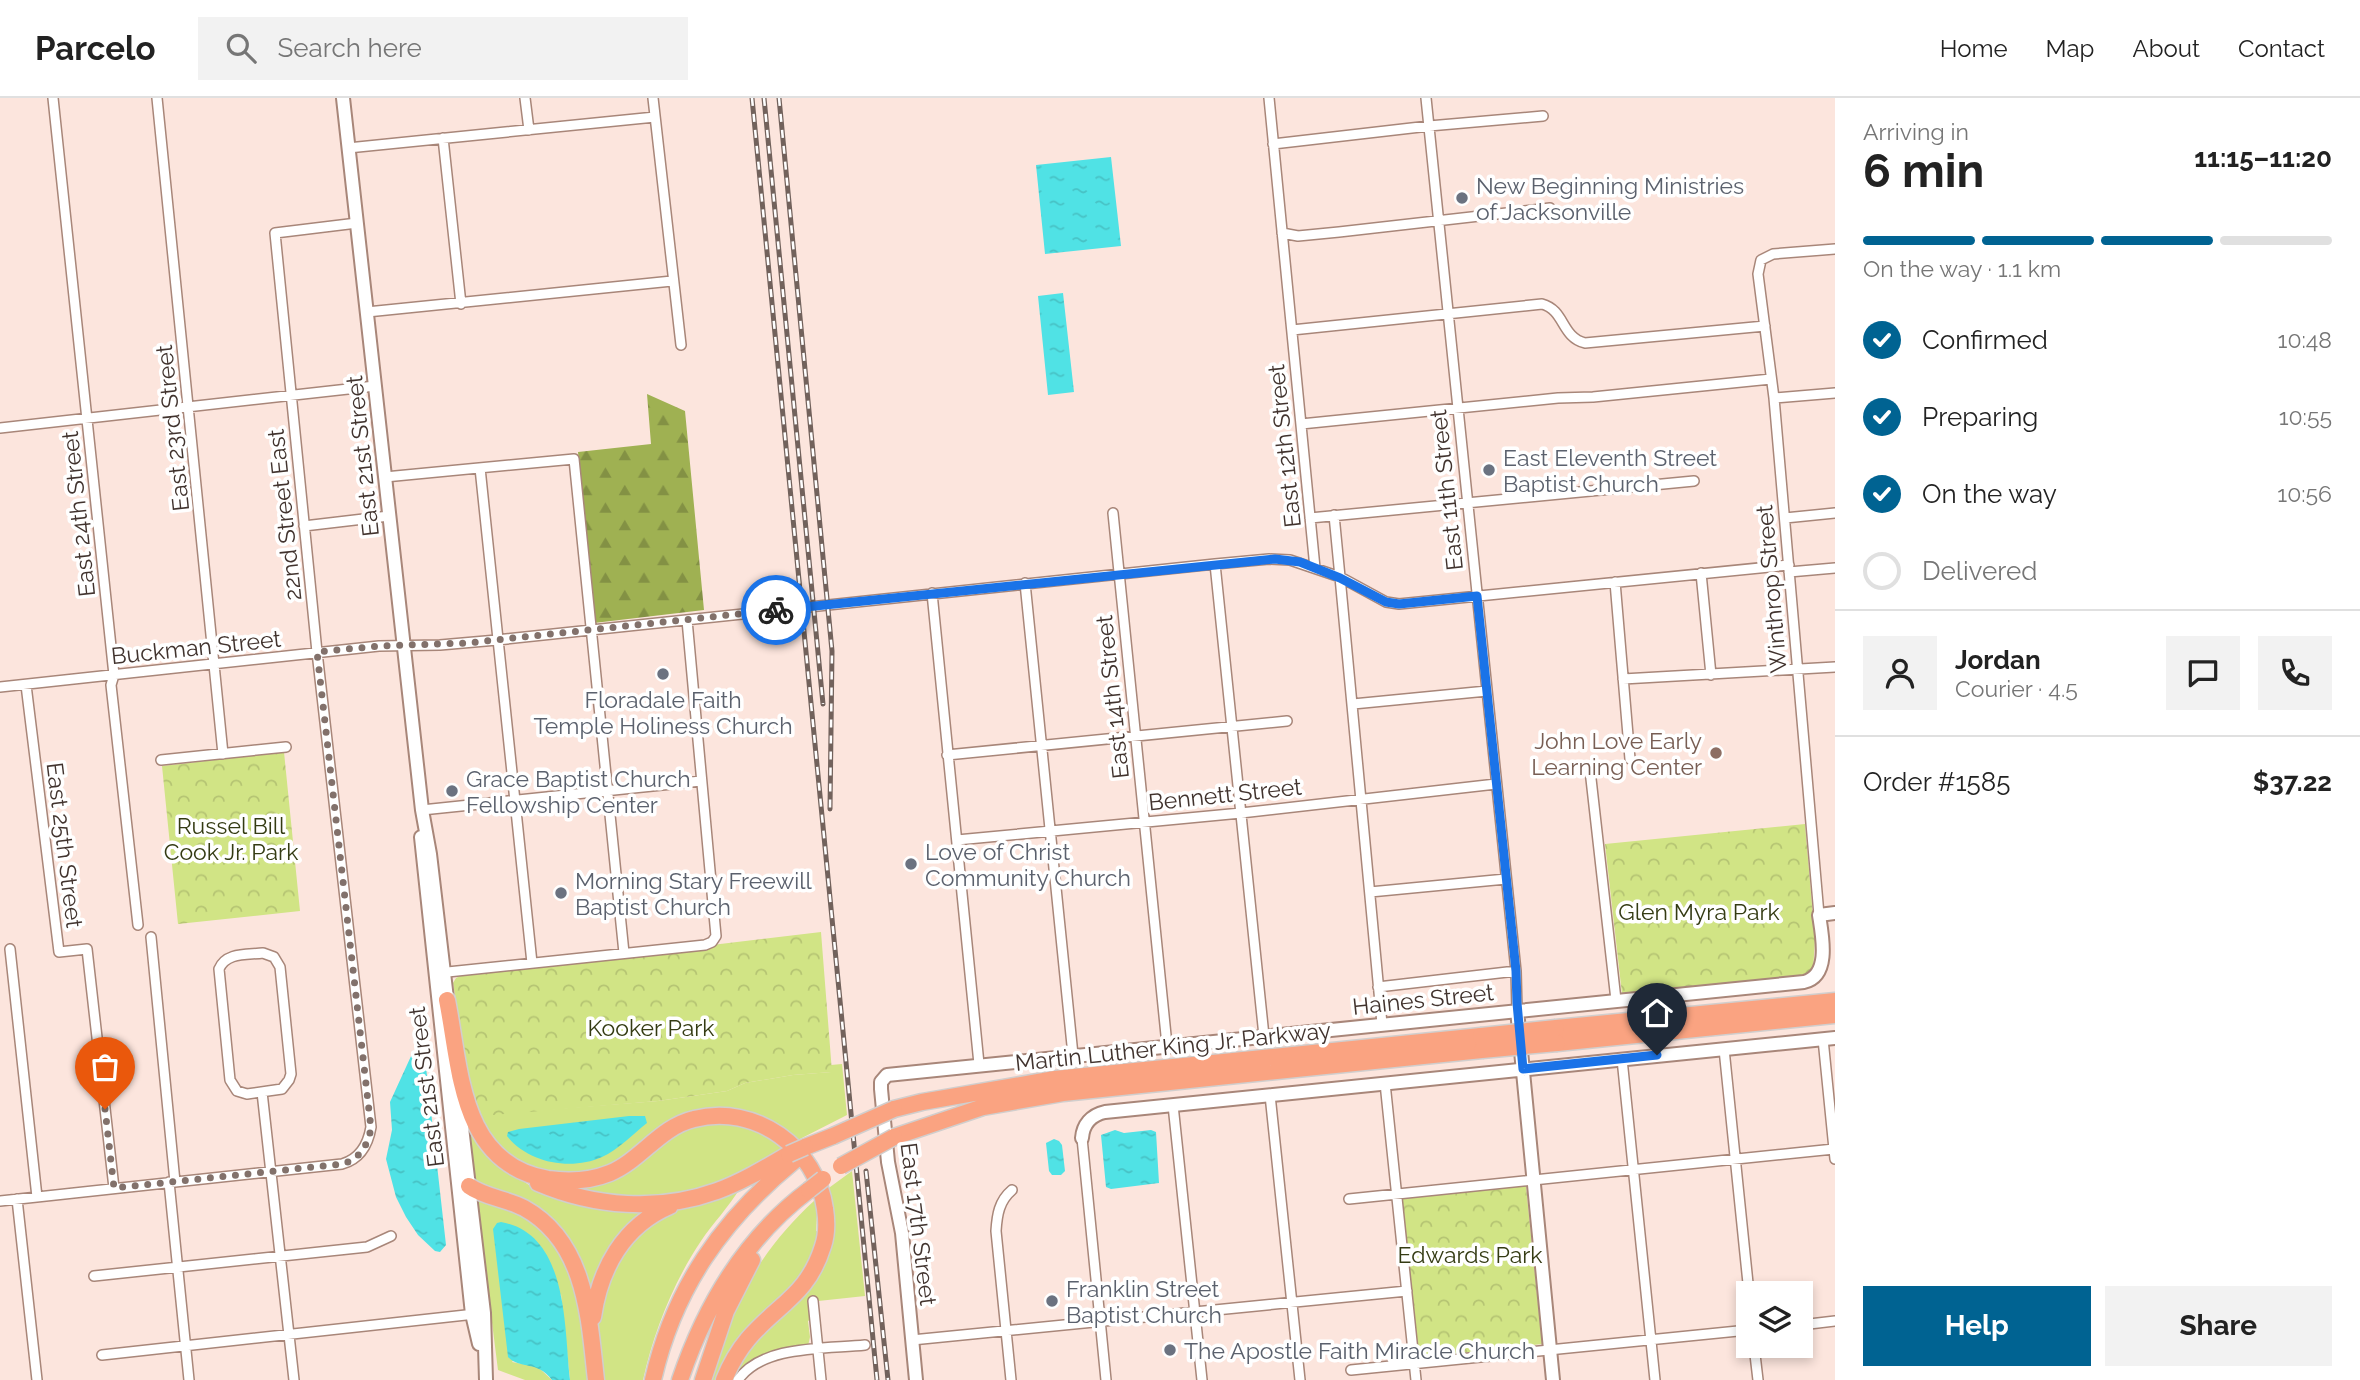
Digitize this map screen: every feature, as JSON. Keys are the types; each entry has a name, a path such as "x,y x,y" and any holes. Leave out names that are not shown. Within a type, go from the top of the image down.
{"highway":[{"path":"1781,1006 1835,995"},
{"path":"447,1000 469,1110 488,1147 502,1161 555,1190 592,1201 648,1204 688,1199"},
{"name":"Martin Luther King Jr. Parkway","path":"680,1380 696,1337 725,1283 760,1235 823,1179 894,1136 983,1107 1063,1093 1835,1001"},
{"name":"Martin Luther King Jr. Parkway","path":"1556,1035 1835,1015"},
{"name":"Martin Luther King Jr. Parkway","path":"799,1153 894,1109 922,1101 1055,1079 1481,1043"},
{"path":"518,1170 537,1177 574,1181 608,1174 623,1167 675,1126 692,1119 713,1116 751,1120 780,1135 794,1147 810,1165 821,1187 827,1222 824,1244 816,1268 804,1286 747,1340 724,1380"},
{"path":"592,1348 595,1301 606,1266 637,1226 650,1216 688,1199 738,1182 799,1153"},
{"path":"653,1380 673,1314 702,1260 729,1223 799,1153"},
{"path":"469,1186 525,1209 552,1231 563,1244 579,1276 596,1380"},
{"path":"703,1380 738,1284 772,1229 807,1191"}],"street":[{"name":"East 24th Street","path":"53,98 114,675 111,685 138,925"},
{"name":"East 23rd Street","path":"157,98 223,754"},
{"path":"525,98 529,130"},
{"path":"653,98 681,345"},
{"name":"East 12th Street","path":"1269,98 1315,568"},
{"name":"East 11th Street","path":"1426,98 1516,971 1517,1010 1553,1380"},
{"name":"East 21st Street","path":"346,100 348,148 422,810 422,860 439,973 457,1170 485,1380"},
{"path":"1273,144 1543,116"},
{"path":"348,148 655,117"},
{"path":"443,138 461,304"},
{"path":"1282,233 1298,236 1550,208"},
{"name":"22nd Street East","path":"271,1171 349,1162 364,1149 371,1128 317,652 275,233 357,223"},
{"name":"Winthrop Street","path":"1819,915 1774,398 1758,274 1761,260 1773,254 1835,249"},
{"path":"367,312 673,281"},
{"path":"1292,330 1542,304 1557,311 1569,335 1585,343 1765,326"},
{"path":"1301,424 1771,379"},
{"path":"0,428 375,386"},
{"path":"1774,398 1835,393"},
{"path":"385,477 574,459 624,953"},
{"path":"480,468 532,963"},
{"path":"1310,518 1695,481"},
{"name":"East 14th Street","path":"1112,513 1167,1045"},
{"path":"1785,518 1835,513"},
{"path":"1334,515 1382,1024"},
{"path":"304,526 389,516"},
{"name":"Buckman Street","path":"0,687 317,652 497,640 687,621 1215,564 1275,559 1300,562 1315,568"},
{"path":"1215,564 1264,1036"},
{"path":"1315,568 1386,602 1399,604 1701,573 1835,568"},
{"path":"1701,573 1711,676"},
{"path":"1615,582 1630,760"},
{"path":"1025,583 1073,1055"},
{"path":"932,593 979,1064"},
{"path":"439,973 705,945 712,942 716,936 687,621"},
{"path":"1623,679 1835,667"},
{"name":"East 25th Street","path":"26,685 59,952 87,949 114,1188"},
{"path":"1353,704 1487,691"},
{"path":"947,755 1287,721"},
{"path":"161,760 286,747"},
{"path":"1590,770 1616,1000"},
{"path":"422,810 701,781"},
{"name":"Bennett Street","path":"957,840 1241,813 1496,784"},
{"path":"1370,892 1506,879"},
{"path":"1819,915 1835,913"},
{"name":"Haines Street","path":"887,1075 1811,980 1821,967 1819,915"},
{"path":"151,937 189,1380"},
{"path":"9,949 37,1196"},
{"path":"263,953 274,957 279,967 291,1074 282,1089 262,1092 242,1093 230,1080 218,975 221,963 232,956 263,953"},
{"path":"1378,987 1516,971"},
{"name":"East 21st Street","path":"439,973 447,1000 469,1186 478,1313"},
{"path":"1106,1380 1082,1138 1085,1126 1098,1113 1829,1038 1835,1154 1736,1159 1349,1199"},
{"path":"1724,1049 1748,1281"},
{"path":"1622,1059 1655,1380"},
{"name":"East 17th Street","path":"887,1075 881,1082 881,1089 888,1162 902,1233 916,1380"},
{"path":"1385,1083 1416,1380"},
{"path":"262,1092 294,1380"},
{"path":"1270,1094 1300,1380"},
{"path":"1173,1105 1202,1380"},
{"path":"457,1170 469,1186"},
{"path":"0,1200 271,1171"},
{"path":"1011,1380 996,1222 1003,1200 1012,1190"},
{"path":"17,1199 37,1380"},
{"path":"94,1276 366,1247 391,1236"},
{"path":"912,1340 1407,1291"},
{"path":"813,1301 821,1380"},
{"path":"102,1355 478,1313"},
{"path":"1813,1324 1835,1321"},
{"path":"1351,1370 1736,1331"},
{"path":"738,1380 752,1364 769,1356 865,1345"},
{"path":"1755,1358 1758,1380"}],"green space":[{"path":"647,394 685,411 704,610 594,623 578,452 651,444"},
{"name":"Russel Bill Cook Jr. Park","path":"284,752 300,911 178,924 162,766"},
{"name":"Glen Myra Park","path":"1805,824 1815,939 1813,971 1801,976 1622,994 1605,844"},
{"name":"Kooker Park","path":"821,932 832,1072 745,1083 727,1091 658,1101 481,1116 480,1110 474,1111 453,983 456,978 462,975"},
{"path":"842,1064 847,1115 796,1141 715,1113 601,1172 543,1175 495,1147 477,1110 480,1110 481,1115 658,1101 727,1091 745,1083 831,1072 831,1065"},
{"path":"722,1121 764,1131 784,1148 711,1187 636,1202 566,1187 683,1128"},
{"path":"469,1134 473,1134 480,1147 494,1162 532,1187 645,1210 646,1214 592,1294 568,1246 474,1183"},
{"path":"852,1171 865,1296 809,1302 808,1346 775,1351 756,1358 732,1380 747,1346 809,1287 826,1190"},
{"name":"Edwards Park","path":"1526,1186 1542,1344 1419,1358 1402,1198"},
{"path":"740,1188 701,1241 673,1291 643,1380 602,1380 596,1333 598,1301 627,1242 672,1209"},
{"path":"476,1195 510,1206 547,1231 576,1280 588,1380 570,1380 561,1294 512,1362 538,1367 552,1380 525,1380 498,1370"},
{"path":"815,1200 816,1231 821,1232 816,1255 719,1380 708,1380 726,1329 748,1282 777,1240"}],"water":[{"path":"1111,157 1121,246 1045,254 1036,165"},
{"path":"1063,293 1074,392 1048,395 1038,296"},
{"path":"423,1052 425,1058 446,1245 440,1252 435,1251 418,1235 406,1217 396,1197 386,1159 392,1130 390,1102 412,1054"},
{"path":"645,1116 647,1123 608,1154 590,1161 564,1164 551,1162 526,1153 507,1136 508,1132 519,1129"},
{"path":"1115,1130 1124,1133 1151,1130 1156,1132 1159,1183 1111,1189 1106,1187 1101,1135"},
{"path":"1054,1139 1062,1145 1065,1171 1061,1175 1052,1175 1049,1171 1046,1143"},
{"path":"501,1222 523,1230 540,1244 551,1264 559,1286 563,1310 570,1380 552,1380 541,1370 508,1357 493,1229"}],"railway":[{"path":"752,98 877,1380"},
{"path":"764,98 823,704"},
{"path":"779,98 832,651 830,809"},
{"path":"866,1171 888,1380"}],"way so far":[{"path":"105,1109 114,1188 342,1164 357,1157 369,1140 371,1128 317,652 379,646 467,643 776,610"}],"place":[{"name":"New Beginning Ministries of Jacksonville","path":"1462,198"},
{"name":"East Eleventh Street Baptist Church","path":"1489,470"},
{"name":"Floradale Faith Temple Holiness Church","path":"663,674"},
{"name":"John Love Early Learning Center","path":"1716,753"},
{"name":"Grace Baptist Church Fellowship Center","path":"452,791"},
{"name":"Love of Christ Community Church","path":"911,864"},
{"name":"Morning Stary Freewill Baptist Church","path":"561,893"},
{"name":"Franklin Street Baptist Church","path":"1052,1301"},
{"name":"The Apostle Faith Miracle Church","path":"1170,1350"}],"route":[{"path":"776,610 1275,559 1300,562 1354,583 1386,602 1399,604 1477,596 1516,971 1523,1069 1657,1055"}]}
